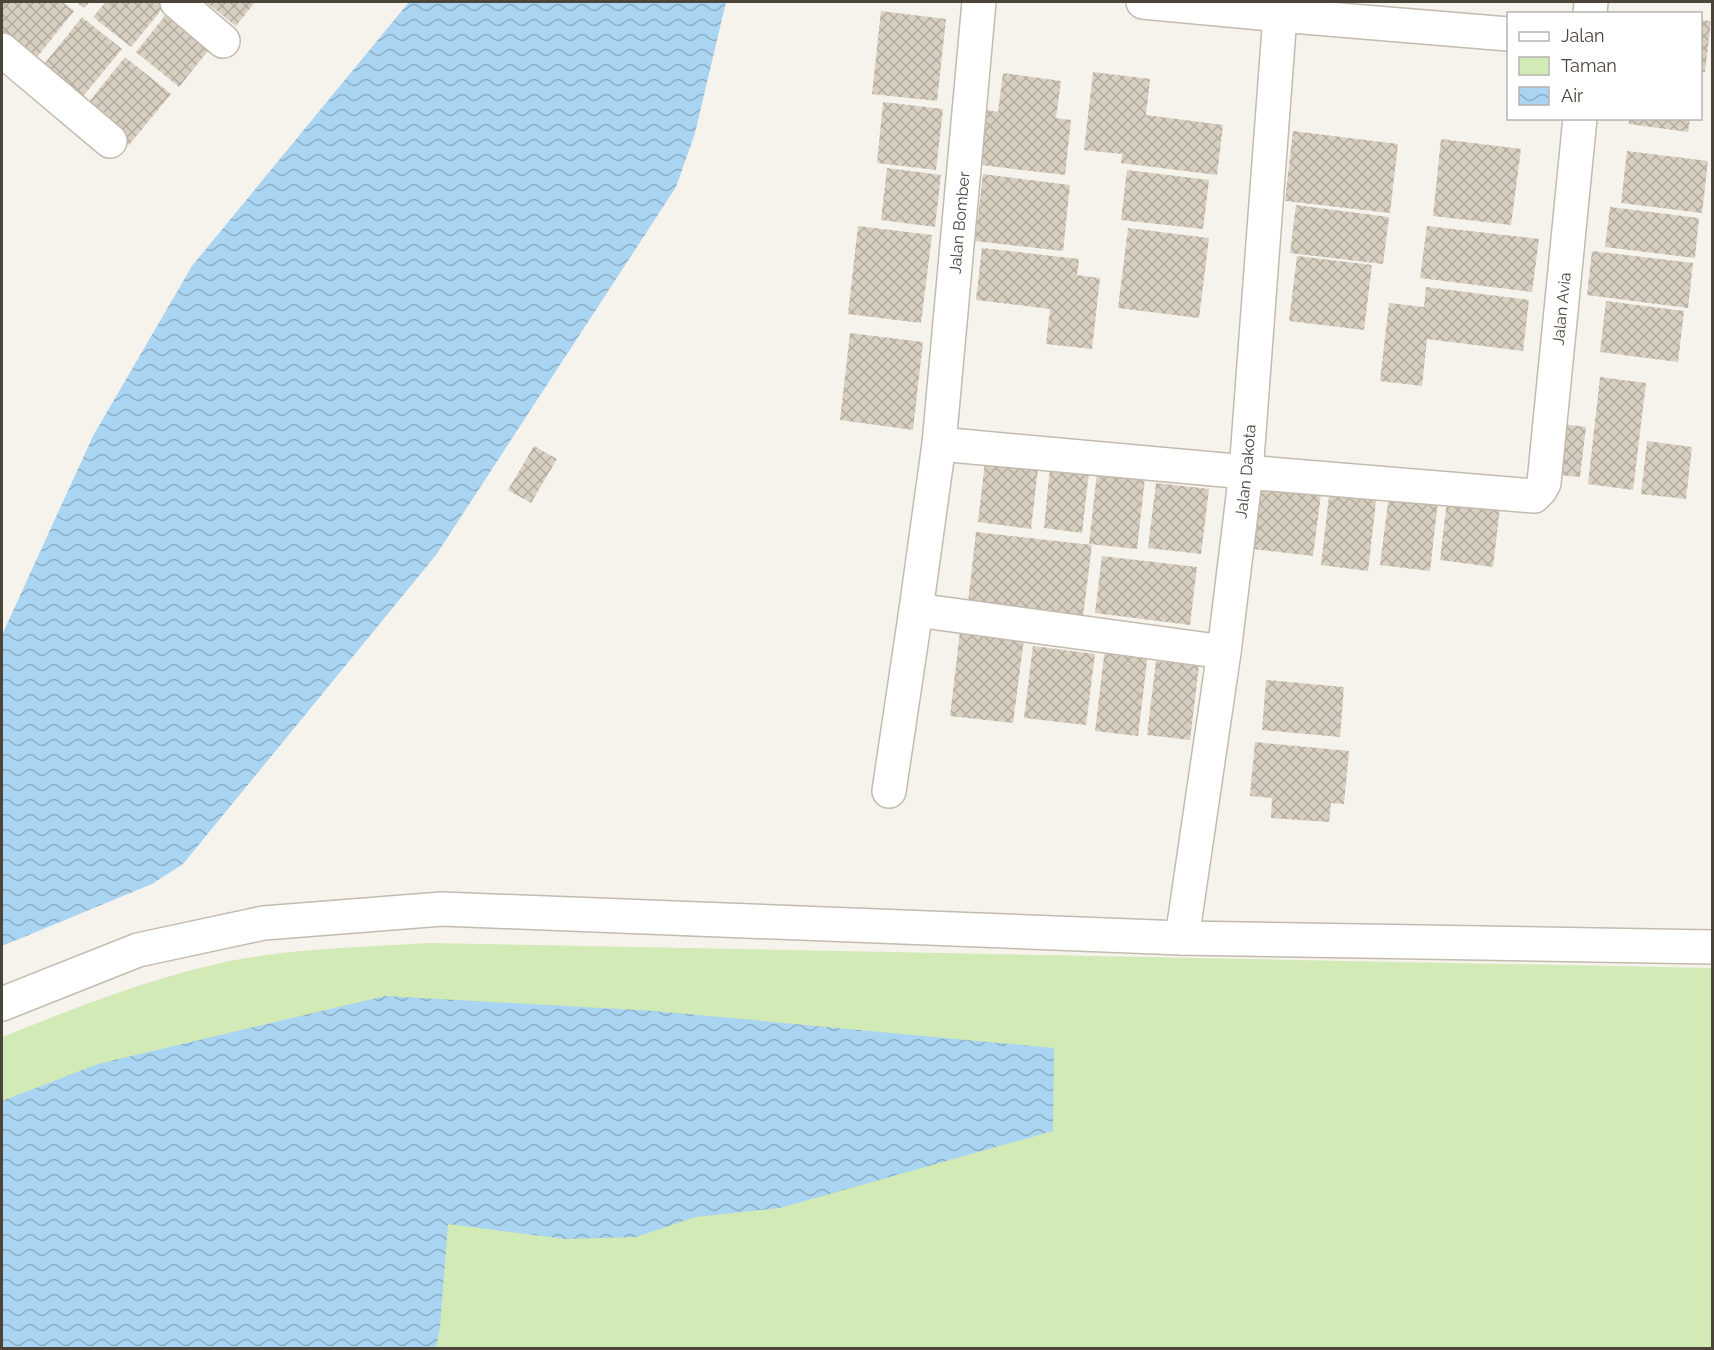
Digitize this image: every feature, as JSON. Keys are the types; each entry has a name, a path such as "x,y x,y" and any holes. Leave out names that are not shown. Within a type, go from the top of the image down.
{"lane":[{"path":"177,2 223,41"},
{"name":"Jalan Bomber","path":"889,791 939,444 979,2"},
{"path":"1143,2 1280,8 1507,34"},
{"name":"Jalan Dakota","path":"1182,938 1224,652 1246,472 1280,8"},
{"path":"2,50 110,141"},
{"name":"Jalan Avia","path":"1246,472 1534,496 1540,490 1544,483 1580,120"},
{"path":"939,444 1246,472"},
{"path":"916,610 1224,652"},
{"path":"2,1004 138,950 161,945 264,923 442,909 1182,938 1713,947"}],"green space":[{"path":"429,943 1712,968 1712,1348 2,1348 2,1037 127,990 178,974 232,961 287,952"}],"water":[{"path":"409,2 726,2 695,133 676,187 436,555 183,864 152,884 2,946 2,635 93,436 192,266"},
{"path":"385,996 655,1011 1054,1048 1053,1131 780,1208 696,1217 636,1237 565,1239 448,1224 440,1327 436,1348 2,1348 2,1101 98,1064"}],"building":[{"path":"4,2 62,2 74,11 34,61 2,35 2,5"},
{"path":"76,2 90,2 84,8"},
{"path":"106,2 167,3 131,47 93,17"},
{"path":"206,2 255,2 236,26"},
{"path":"173,6 216,41 179,87 136,52"},
{"path":"881,11 946,19 937,101 872,94"},
{"path":"82,17 122,49 80,100 41,68"},
{"path":"1702,20 1711,21 1705,72 1702,72"},
{"path":"125,57 171,94 129,145 84,108"},
{"path":"1093,72 1150,79 1146,115 1223,125 1217,175 1121,163 1122,154 1084,150"},
{"path":"1003,73 1061,81 1056,118 1071,120 1065,175 981,165 987,110 998,112"},
{"path":"883,102 943,109 936,170 877,163"},
{"path":"1629,120 1690,120 1688,132 1629,124"},
{"path":"1293,131 1398,144 1390,213 1285,201"},
{"path":"1441,139 1521,149 1511,225 1433,216"},
{"path":"1627,151 1708,161 1702,213 1621,203"},
{"path":"887,168 941,175 935,227 881,220"},
{"path":"1127,170 1209,180 1203,229 1121,220"},
{"path":"983,174 1070,185 1063,251 975,241"},
{"path":"1296,205 1389,217 1383,264 1290,253"},
{"path":"1610,207 1699,218 1695,258 1605,247"},
{"path":"858,226 932,235 921,323 848,314"},
{"path":"1427,226 1539,239 1532,292 1420,278"},
{"path":"1128,228 1209,238 1199,318 1118,308"},
{"path":"982,248 1079,259 1077,275 1100,278 1092,349 1046,344 1050,309 976,300"},
{"path":"1592,251 1693,263 1688,308 1587,295"},
{"path":"1297,256 1372,265 1364,330 1289,321"},
{"path":"1426,287 1529,300 1523,351 1427,339 1422,386 1380,381 1389,303 1424,307"},
{"path":"1606,301 1684,311 1678,362 1600,352"},
{"path":"850,333 923,342 913,430 840,420"},
{"path":"1600,377 1646,383 1633,490 1588,484"},
{"path":"1555,423 1586,427 1580,477 1549,474"},
{"path":"1647,441 1692,447 1686,499 1641,494"},
{"path":"534,446 557,459 531,503 508,490"},
{"path":"985,462 1038,468 1031,529 978,522"},
{"path":"1050,468 1089,472 1082,533 1044,528"},
{"path":"1097,472 1145,478 1137,549 1089,544"},
{"path":"1156,483 1209,489 1201,554 1148,548"},
{"path":"1259,486 1321,494 1313,556 1252,549"},
{"path":"1330,488 1377,493 1368,571 1321,565"},
{"path":"1389,495 1438,501 1430,571 1380,565"},
{"path":"1447,500 1500,507 1493,567 1440,560"},
{"path":"976,532 1092,545 1083,617 968,603"},
{"path":"1102,556 1197,567 1190,625 1095,613"},
{"path":"961,623 1025,631 1013,723 950,716"},
{"path":"1033,646 1095,654 1086,725 1024,718"},
{"path":"1105,648 1148,653 1138,736 1095,731"},
{"path":"1156,661 1199,666 1190,740 1147,735"},
{"path":"1266,680 1344,687 1340,737 1262,730"},
{"path":"1255,742 1349,751 1344,804 1331,803 1329,822 1271,818 1272,798 1250,796"}]}
